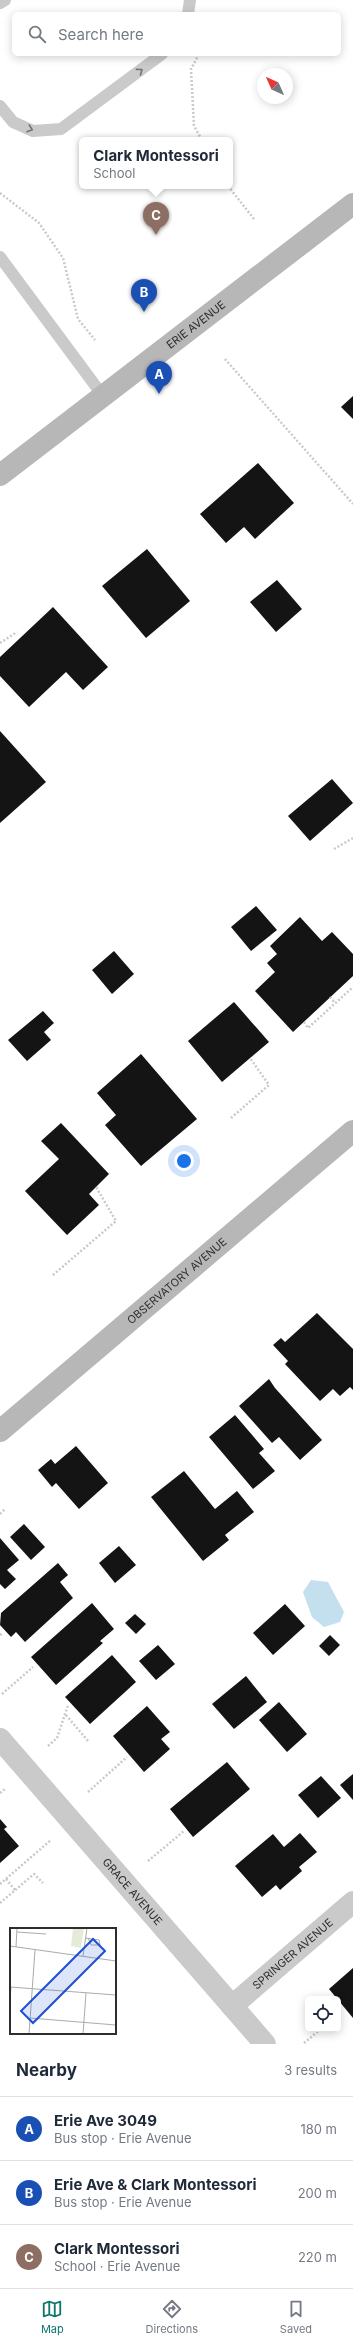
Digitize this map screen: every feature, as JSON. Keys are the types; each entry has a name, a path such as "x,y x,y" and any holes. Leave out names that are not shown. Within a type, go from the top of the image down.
{"street":[{"name":"ERIE AVENUE","path":"0,475 353,204"},
{"name":"OBSERVATORY AVENUE","path":"0,1431 353,1131"},
{"name":"GRACE AVENUE","path":"0,1739 265,2044"},
{"name":"SPRINGER AVENUE","path":"232,2006 353,1902"}],"lane":[{"path":"0,3 4,0"},
{"path":"188,12 190,0"},
{"path":"0,106 13,122 33,131 61,129 159,56"},
{"path":"0,256 103,396"}],"path":[{"path":"198,56 191,69 194,126 200,137"},
{"path":"230,189 254,219"},
{"path":"0,193 39,223 63,258 78,319 95,340"},
{"path":"226,359 353,504"},
{"path":"0,643 17,632"},
{"path":"334,849 353,838"},
{"path":"304,1022 308,1028 353,987"},
{"path":"330,997 335,1004"},
{"path":"231,1118 269,1085 250,1058"},
{"path":"53,1275 116,1221 96,1187"},
{"path":"0,1514 5,1509"},
{"path":"2,1694 33,1667"},
{"path":"48,1746 57,1738 68,1705"},
{"path":"65,1714 88,1741"},
{"path":"88,1792 127,1757"},
{"path":"0,1793 6,1788"},
{"path":"148,1861 184,1831"},
{"path":"0,1884 51,1840"},
{"path":"0,1903 34,1874 43,1883"},
{"path":"6,1879 15,1890"},
{"path":"304,2043 317,2032"}],"water":[{"path":"311,1580 328,1582 344,1612 340,1622 324,1627 312,1617 303,1592"}],"building":[{"path":"353,396 353,419 341,407"},
{"path":"258,463 294,503 255,539 244,527 226,543 200,514"},
{"path":"147,549 190,601 146,638 102,586"},
{"path":"277,580 302,609 276,632 250,602"},
{"path":"53,607 108,667 83,690 66,672 29,707 0,676 0,657"},
{"path":"0,731 46,782 0,823"},
{"path":"332,779 353,803 310,841 288,816"},
{"path":"256,906 277,930 251,951 231,927"},
{"path":"300,917 322,941 332,932 353,954 353,976 293,1032 255,991 275,972 267,963 277,954 270,946"},
{"path":"114,951 134,974 112,994 92,970"},
{"path":"234,1002 269,1042 222,1082 188,1041"},
{"path":"43,1011 54,1023 44,1032 51,1040 27,1061 8,1040"},
{"path":"141,1054 197,1119 141,1166 105,1125 116,1115 97,1093"},
{"path":"61,1123 109,1174 89,1194 99,1205 67,1235 25,1191 59,1159 41,1141"},
{"path":"317,1313 353,1349 353,1390 350,1387 340,1396 333,1389 320,1401 285,1364 288,1361 273,1345 281,1338 285,1342"},
{"path":"269,1379 275,1388 322,1440 300,1460 279,1437 272,1443 239,1406"},
{"path":"235,1415 264,1449 259,1453 275,1471 253,1489 209,1437"},
{"path":"76,1446 108,1483 79,1509 56,1483 52,1487 38,1470 51,1459 55,1464"},
{"path":"184,1471 215,1509 237,1491 254,1512 225,1535 229,1540 203,1561 151,1497"},
{"path":"24,1524 45,1547 31,1560 10,1537"},
{"path":"0,1538 19,1560 7,1570 16,1579 5,1589 0,1584"},
{"path":"119,1546 136,1565 115,1583 99,1563"},
{"path":"58,1563 68,1575 60,1582 73,1598 25,1642 16,1632 11,1637 0,1625 1,1613"},
{"path":"92,1603 114,1629 100,1641 103,1643 56,1685 31,1657"},
{"path":"285,1604 305,1626 273,1655 253,1633"},
{"path":"135,1614 146,1624 136,1634 125,1623"},
{"path":"330,1635 340,1645 329,1656 319,1646"},
{"path":"158,1645 175,1664 156,1680 139,1661"},
{"path":"112,1655 136,1682 90,1724 65,1697"},
{"path":"246,1676 267,1702 234,1729 212,1704"},
{"path":"279,1702 307,1734 287,1752 259,1720"},
{"path":"147,1706 170,1732 161,1739 170,1749 144,1772 113,1736"},
{"path":"227,1762 250,1789 193,1837 170,1809"},
{"path":"353,1774 353,1800 340,1785"},
{"path":"321,1776 341,1798 318,1818 298,1795"},
{"path":"0,1819 7,1827 4,1829 19,1846 0,1863"},
{"path":"300,1833 317,1852 299,1867 302,1871 280,1890 276,1885 262,1897 235,1866 273,1834 284,1847"},
{"path":"353,1968 353,2018 341,2004 341,1996 335,1996 329,1989"}],"place":[{"name":"Clark Montessori","path":"156,235"},
{"name":"Erie Ave & Clark Montessori","path":"144,312"},
{"name":"Erie Ave 3049","path":"159,394"}]}
